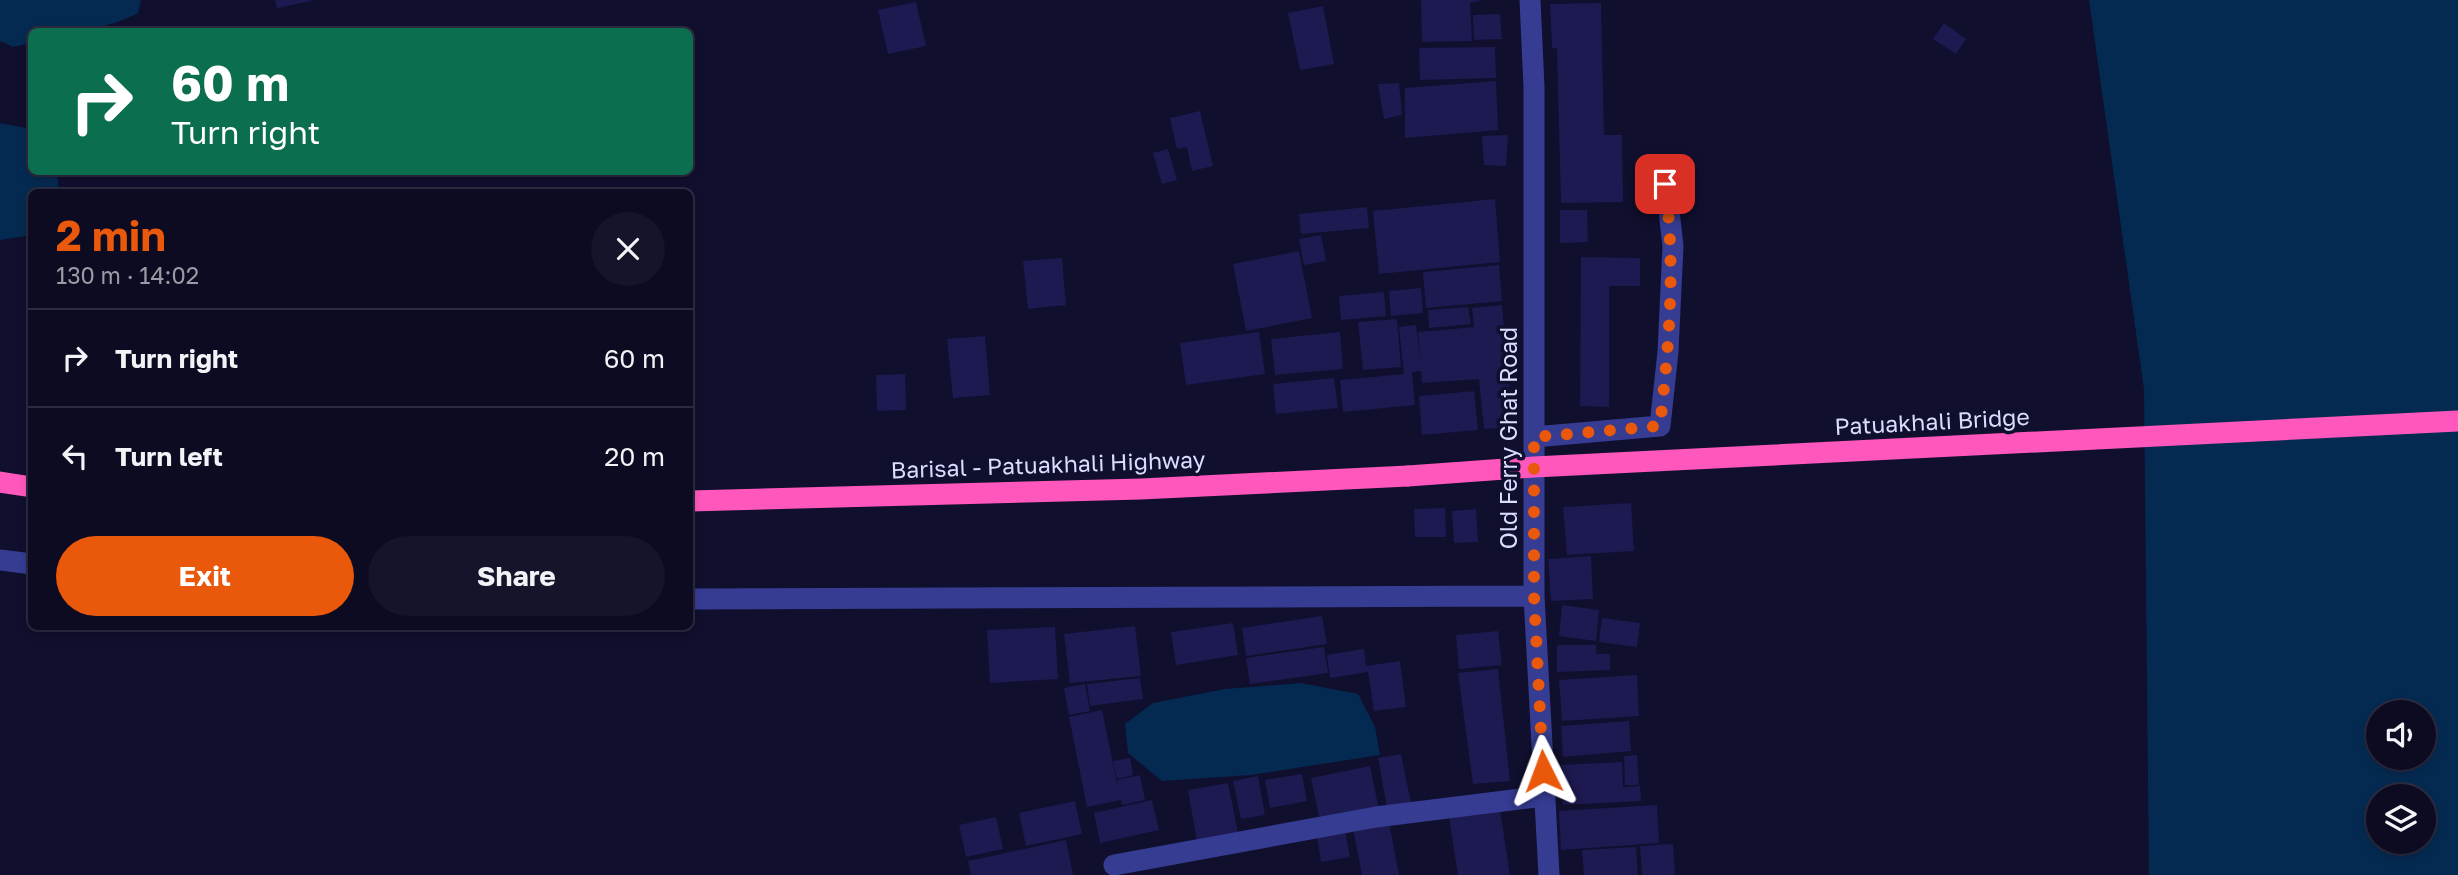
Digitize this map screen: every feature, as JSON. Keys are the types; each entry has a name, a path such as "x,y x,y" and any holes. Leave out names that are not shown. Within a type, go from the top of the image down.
{"highway":[{"name":"Patuakhali Bridge","path":"1408,476 1534,467 2458,421"},
{"name":"Barisal - Patuakhali Highway","path":"693,501 1141,489 1408,476"},
{"path":"0,482 28,486"}],"street":[{"name":"Old Ferry Ghat Road","path":"1530,0 1534,87 1534,596 1549,875"},
{"path":"1534,437 1660,426 1668,352 1673,246 1665,184"},
{"path":"0,559 28,563"},
{"path":"693,599 1534,596"},
{"path":"1114,865 1376,817 1544,796"}],"water":[{"path":"0,0 141,0 138,13 112,24 91,28 28,28 28,44 13,47 0,41"},
{"path":"2089,0 2458,0 2458,875 2149,875 2144,389"},
{"path":"0,123 28,128 28,175 57,175 59,189 28,189 28,235 0,240"},
{"path":"1301,683 1358,694 1375,727 1380,755 1251,775 1162,781 1128,753 1125,724 1153,703 1225,689"}],"building":[{"path":"275,0 311,0 311,1 277,8"},
{"path":"1421,0 1483,0 1470,3 1472,41 1422,42"},
{"path":"916,2 926,46 888,54 878,10"},
{"path":"1601,3 1604,135 1622,135 1623,202 1561,203 1557,48 1552,48 1550,4"},
{"path":"1323,6 1334,64 1300,70 1288,13"},
{"path":"1500,14 1502,39 1474,40 1473,15"},
{"path":"1944,23 1966,39 1956,54 1933,39"},
{"path":"1495,47 1496,78 1420,80 1419,48"},
{"path":"1496,81 1498,130 1405,138 1405,88"},
{"path":"1399,83 1402,115 1384,119 1378,84"},
{"path":"1200,111 1213,166 1192,171 1187,147 1177,149 1170,118"},
{"path":"1508,135 1506,166 1484,165 1482,136"},
{"path":"1168,149 1177,180 1162,184 1153,153"},
{"path":"1495,199 1500,262 1379,274 1373,211"},
{"path":"1367,207 1369,228 1301,234 1299,214"},
{"path":"1560,210 1587,210 1588,242 1560,243"},
{"path":"1321,235 1326,261 1304,265 1299,239"},
{"path":"1299,251 1312,318 1246,331 1233,264"},
{"path":"1581,257 1640,258 1640,286 1609,286 1609,407 1580,406"},
{"path":"1062,258 1066,305 1028,309 1023,261"},
{"path":"1499,265 1502,301 1426,308 1423,272"},
{"path":"1421,288 1423,313 1391,316 1389,291"},
{"path":"1384,292 1386,316 1341,320 1339,296"},
{"path":"1502,305 1513,427 1484,429 1479,379 1422,383 1421,371 1412,372 1415,405 1343,412 1340,380 1404,374 1399,327 1416,325 1421,364 1418,332 1474,327 1472,308"},
{"path":"1468,307 1471,324 1429,328 1428,310"},
{"path":"1397,319 1401,367 1363,370 1358,322"},
{"path":"1259,332 1265,374 1186,385 1180,343"},
{"path":"1340,332 1343,369 1275,375 1271,339"},
{"path":"985,336 990,395 953,398 947,339"},
{"path":"905,374 906,410 877,411 876,375"},
{"path":"1334,378 1338,408 1276,414 1273,384"},
{"path":"1474,391 1478,430 1422,435 1419,396"},
{"path":"1631,503 1634,551 1567,555 1563,507"},
{"path":"1445,508 1446,537 1415,537 1414,509"},
{"path":"1476,509 1478,542 1454,543 1452,511"},
{"path":"1591,556 1593,599 1551,601 1548,559"},
{"path":"1562,605 1599,610 1596,641 1559,636"},
{"path":"1322,616 1327,644 1246,656 1242,628"},
{"path":"1602,618 1640,623 1637,647 1599,642"},
{"path":"1233,623 1238,655 1176,665 1171,632"},
{"path":"1135,626 1141,676 1070,683 1064,634"},
{"path":"1055,627 1058,679 990,683 987,630"},
{"path":"1498,631 1502,665 1459,669 1456,635"},
{"path":"1557,645 1596,645 1596,654 1610,654 1610,670 1557,672"},
{"path":"1324,647 1328,673 1250,684 1246,658"},
{"path":"1364,649 1366,666 1400,661 1406,707 1374,711 1368,672 1330,678 1327,655"},
{"path":"1498,669 1510,781 1473,784 1458,673"},
{"path":"1637,675 1639,716 1562,721 1559,680"},
{"path":"1140,678 1143,699 1090,706 1087,684"},
{"path":"1085,684 1090,711 1069,715 1064,688"},
{"path":"1102,710 1118,788 1117,780 1140,775 1145,800 1122,805 1121,800 1087,807 1069,717"},
{"path":"1629,721 1631,751 1563,757 1561,726"},
{"path":"1401,754 1411,803 1387,808 1378,758"},
{"path":"1637,755 1639,785 1625,785 1624,756"},
{"path":"1130,758 1133,775 1117,779 1113,761"},
{"path":"1622,762 1623,787 1640,786 1641,801 1563,805 1561,765"},
{"path":"1370,766 1379,810 1320,821 1311,778"},
{"path":"1302,774 1307,801 1270,808 1265,780"},
{"path":"1258,776 1265,815 1241,819 1233,781"},
{"path":"1228,783 1238,833 1197,841 1188,790"},
{"path":"1152,800 1159,830 1100,843 1094,813"},
{"path":"1075,801 1082,834 1026,846 1019,813"},
{"path":"1499,803 1510,875 1458,875 1448,811"},
{"path":"1657,805 1659,843 1561,850 1559,811"},
{"path":"996,817 1003,849 966,857 959,825"},
{"path":"1389,822 1399,875 1362,875 1353,829"},
{"path":"1344,825 1350,857 1321,862 1316,830"},
{"path":"1066,840 1073,875 971,875 968,861"},
{"path":"1673,844 1675,875 1642,875 1640,846"},
{"path":"1636,847 1638,875 1584,875 1582,850"}],"route":[{"path":"1543,771 1534,596 1534,437 1660,426 1668,352 1673,246 1665,184"}]}
